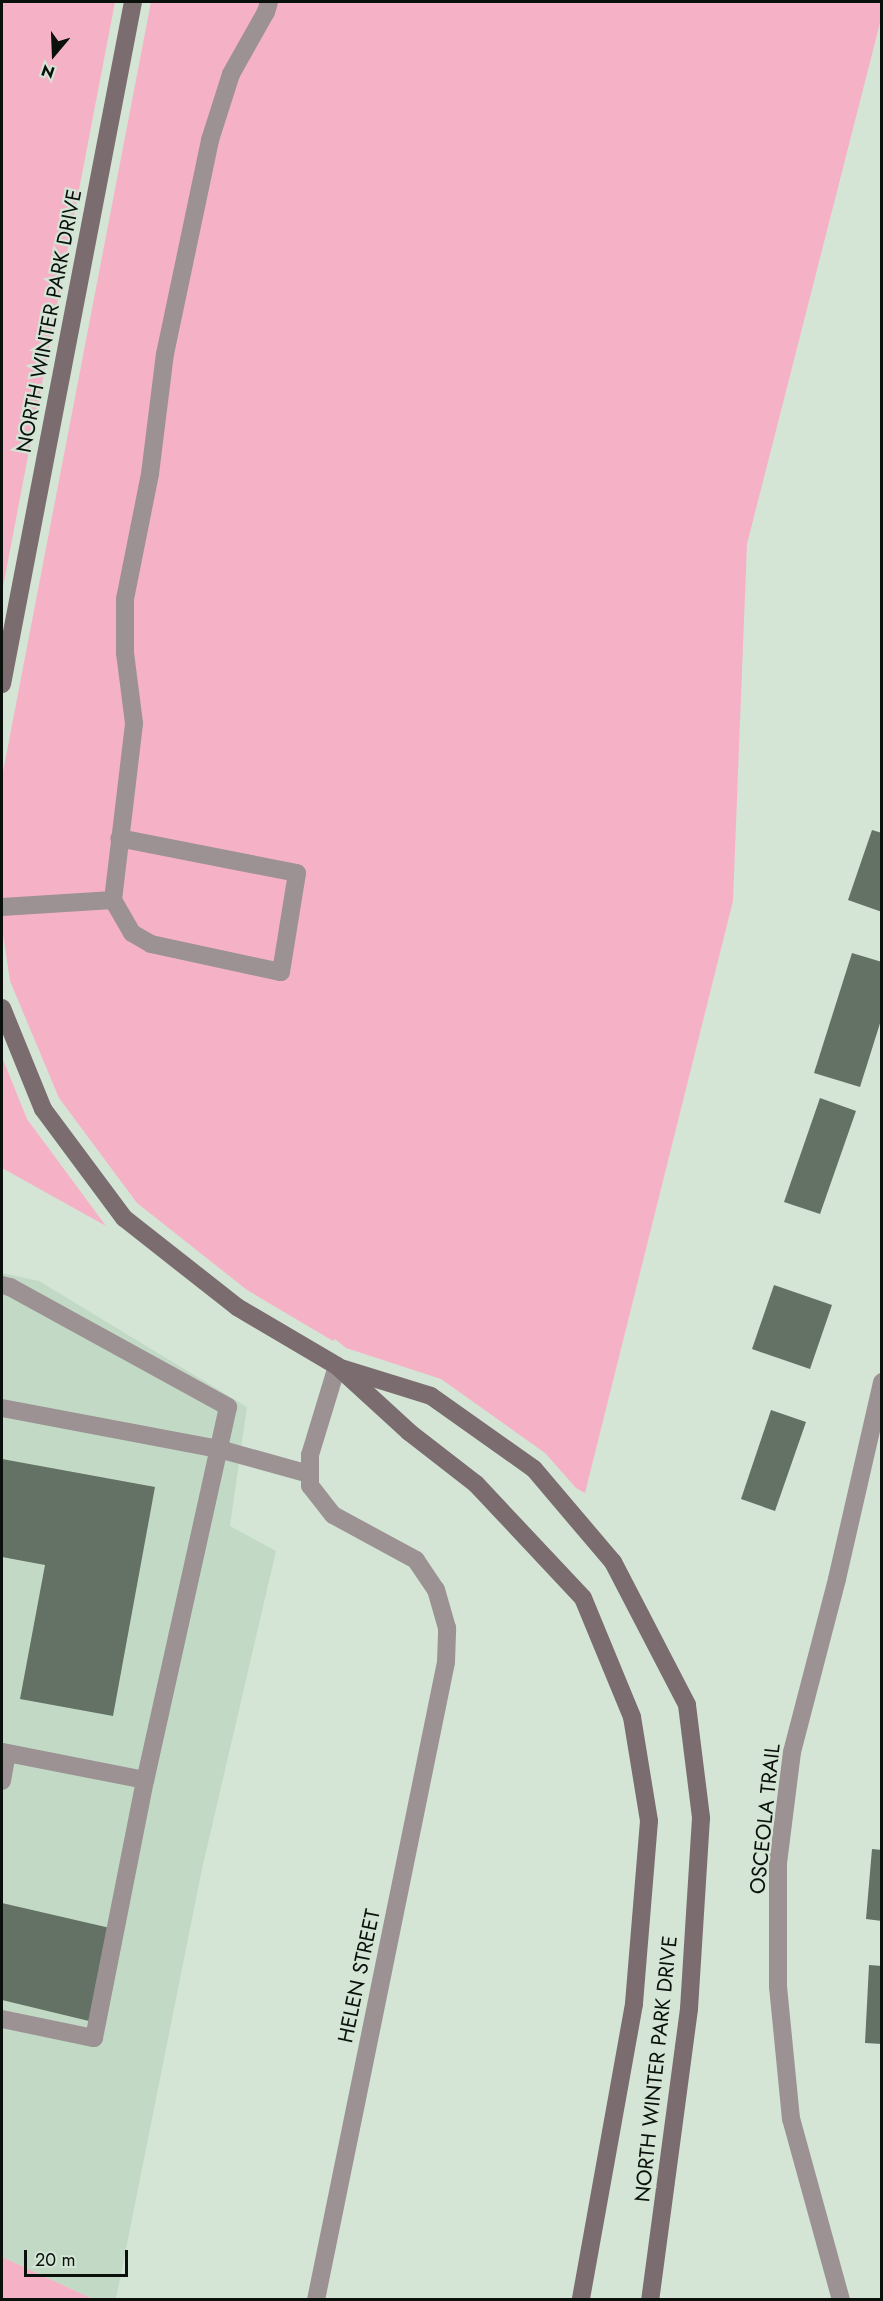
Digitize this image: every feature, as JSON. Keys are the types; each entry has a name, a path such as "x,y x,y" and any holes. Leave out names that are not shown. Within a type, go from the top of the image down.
{"street":[{"name":"NORTH WINTER PARK DRIVE","path":"2,684 133,2"},
{"path":"119,838 297,873 281,972 151,944 132,933 113,900 119,838 134,723 125,653 125,598 150,474 165,354 210,140 231,74 266,12 269,2"},
{"path":"2,907 113,900"},
{"name":"NORTH WINTER PARK DRIVE","path":"2,1008 44,1109 124,1218 237,1307 337,1366 409,1432 476,1484 583,1598 632,1717 649,1821 634,2004 581,2300"},
{"path":"2,1285 10,1287 228,1407 145,1780 94,2038 2,2019"},
{"name":"NORTH WINTER PARK DRIVE","path":"337,1366 431,1396 534,1469 614,1562 687,1704 701,1818 692,1973 650,2300"},
{"path":"2,1408 219,1449 309,1474 310,1455 337,1366"},
{"name":"OSCEOLA TRAIL","path":"841,2300 791,2119 778,1987 778,1863 792,1752 837,1579 882,1382"},
{"name":"HELEN STREET","path":"309,1474 310,1486 333,1515 416,1560 436,1590 447,1628 446,1662 316,2300"},
{"path":"2,1780 4,1753 145,1780"}],"shaded area":[{"path":"2,2 115,2 2,592"},
{"path":"151,2 881,2 881,19 747,544 733,901 585,1493 576,1488 545,1453 441,1379 346,1348 335,1339 333,1341 247,1290 137,1203 59,1098 10,981 2,928 2,777"},
{"path":"2,1057 27,1119 106,1226 2,1168"},
{"path":"2,1273 39,1281 247,1407 230,1526 276,1551 202,1869 116,2299 93,2299 2,2257"},
{"path":"2,2257 93,2299 2,2299"}],"building":[{"path":"872,830 882,833 882,912 848,900"},
{"path":"852,953 882,962 882,1017 860,1087 814,1073"},
{"path":"820,1098 856,1111 820,1214 784,1202"},
{"path":"774,1285 832,1305 810,1369 752,1349"},
{"path":"771,1410 806,1422 775,1511 741,1499"},
{"path":"2,1459 155,1487 113,1716 20,1699 45,1565 2,1557"},
{"path":"872,1849 882,1850 882,1921 866,1919"},
{"path":"2,1903 110,1928 89,2021 2,2000"},
{"path":"869,1965 882,1966 882,2044 865,2043"}]}
